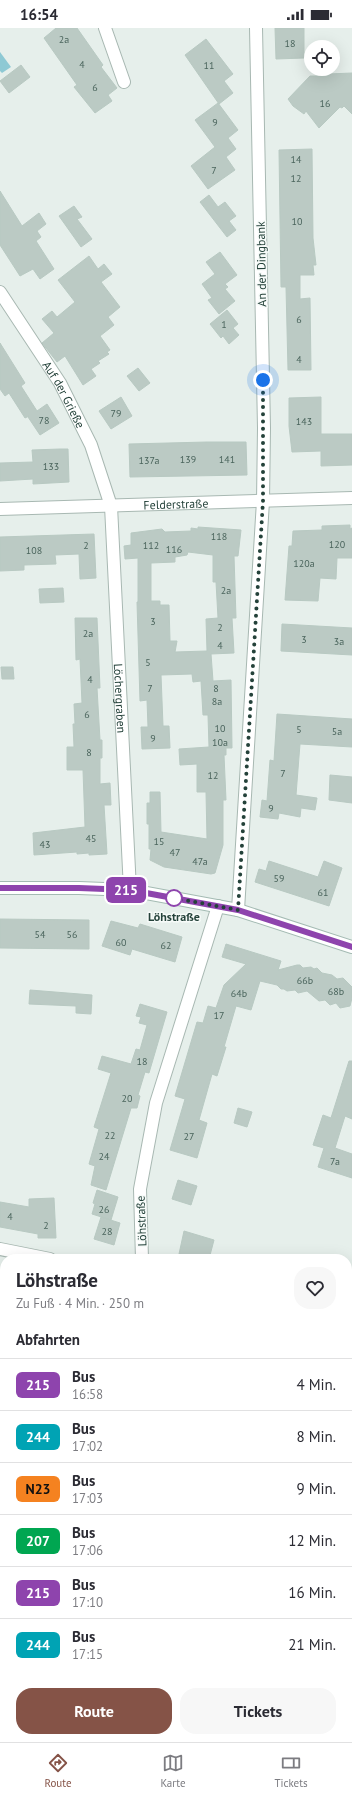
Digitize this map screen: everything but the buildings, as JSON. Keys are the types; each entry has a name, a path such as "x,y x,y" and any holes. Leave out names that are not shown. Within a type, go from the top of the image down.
{"street":[{"path":"105,28 124,82"},
{"name":"An der Dingbank","path":"256,28 264,420 263,501"},
{"name":"Auf der Grieße","path":"0,292 60,383 91,445 111,506"},
{"name":"Felderstraße","path":"0,509 352,498"},
{"path":"238,910 263,501"},
{"name":"Löchergraben","path":"111,506 130,890"},
{"path":"0,888 79,888 130,890 238,910 352,947"},
{"name":"Löhstraße","path":"142,1254 140,1189 156,1103 218,906"},
{"path":"0,1249 25,1254"}],"water":[{"path":"0,52 11,67 2,73 0,71"}],"bus line":[{"name":"215","path":"0,888 79,888 130,890 238,910 352,947"}],"place":[{"name":"Löhstraße","path":"174,898"}],"route":[{"path":"174,898 238,910 254,669 263,501 263,380"}]}
